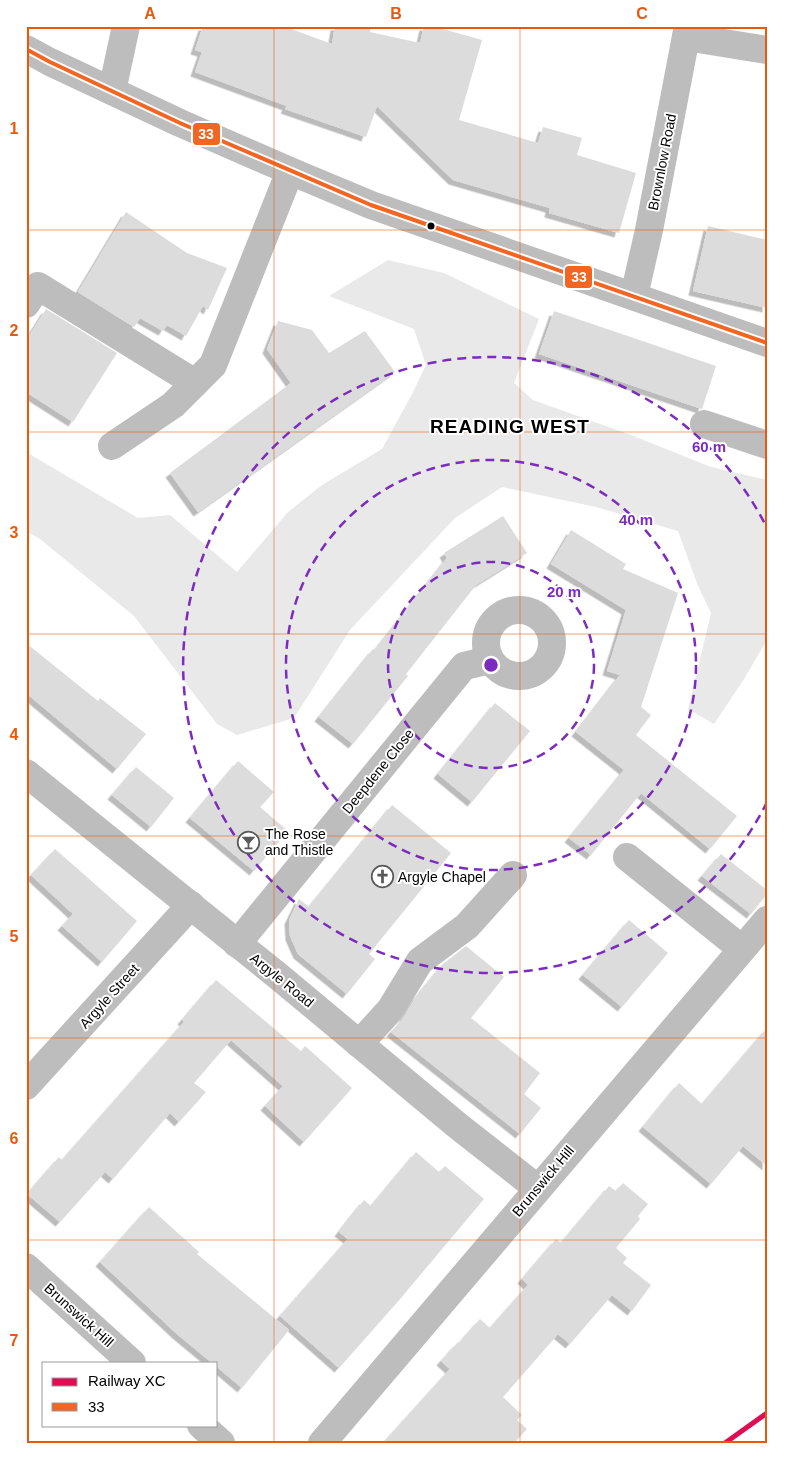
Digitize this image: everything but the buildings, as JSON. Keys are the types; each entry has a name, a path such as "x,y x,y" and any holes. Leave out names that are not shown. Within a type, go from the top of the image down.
{"street":[{"path":"112,92 126,26"},
{"path":"687,31 767,50"},
{"name":"Brownlow Road","path":"634,296 650,230 687,31"},
{"path":"26,49 112,92 290,172 371,205 767,343"},
{"path":"112,446 173,405 212,365 290,172"},
{"path":"26,304 38,286 195,383"},
{"path":"704,424 767,445"},
{"name":"Deepdene Close","path":"237,944 464,666 490,660"},
{"name":"Argyle Road","path":"26,772 191,905 458,1126 537,1188"},
{"path":"627,857 742,949"},
{"path":"359,1044 390,1010 420,960 467,926 513,875"},
{"name":"Argyle Street","path":"26,1086 191,905"},
{"name":"Brunswick Hill","path":"322,1443 767,920"},
{"name":"Brunswick Hill","path":"26,1268 131,1362"},
{"path":"202,1426 221,1443"}],"shaded area":[{"path":"388,260 444,273 539,319 514,383 533,400 631,435 711,467 767,480 767,640 714,724 688,709 711,613 698,586 678,531 596,507 502,487 455,518 350,630 294,718 237,735 217,724 134,616 40,539 26,531 26,452 138,518 170,515 237,572 287,513 322,485 382,449 412,394 426,365 414,329 329,296"}],"rail line":[{"name":"XC","path":"725,1443 767,1413"}],"transit line":[{"name":"33","path":"26,49 180,123 371,205 767,343"}],"place":[{"name":"The Rose and Thistle","path":"249,842"},
{"name":"Argyle Chapel","path":"382,877"}],"district":[{"name":"READING WEST","path":"510,426"}]}
